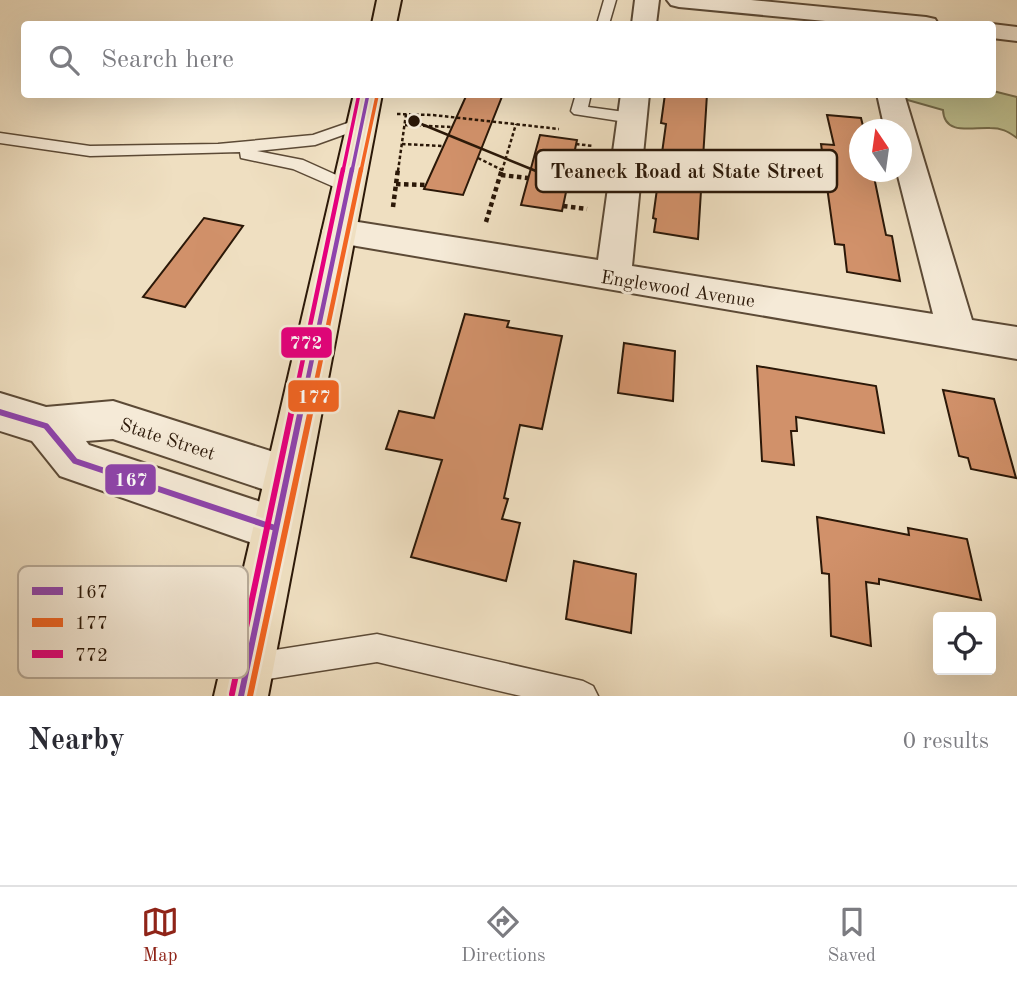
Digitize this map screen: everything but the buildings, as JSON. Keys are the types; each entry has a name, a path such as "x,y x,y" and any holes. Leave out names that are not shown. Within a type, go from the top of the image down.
{"main road":[{"path":"385,21 389,0"},
{"path":"248,662 365,111"}],"street":[{"path":"644,21 647,0"},
{"path":"680,0 860,21"},
{"path":"996,31 1017,34"},
{"path":"891,98 897,119"},
{"path":"613,277 625,124"},
{"path":"912,175 957,333"},
{"name":"Englewood Avenue","path":"339,231 1017,343"},
{"name":"State Street","path":"0,412 46,426 113,420 286,476"},
{"path":"46,426 75,461 275,528"}],"lane":[{"path":"604,21 610,0"},
{"path":"583,98 579,111 625,124"},
{"path":"0,138 90,151 218,149 315,140 365,111"},
{"path":"218,149 297,164 348,187"},
{"path":"244,682 377,648 583,696"}],"path":[{"path":"365,111 516,124 625,124"},
{"path":"392,209 407,114"},
{"path":"485,224 516,124"},
{"path":"576,144 625,124"},
{"path":"405,125 452,127"},
{"path":"402,144 443,146"},
{"path":"478,158 502,172 528,178"},
{"path":"396,184 426,186"},
{"path":"568,184 595,188"},
{"path":"563,206 590,209"}],"green space":[{"path":"996,92 1017,97 1017,138 998,129 954,127 948,124 943,110 901,98 996,98"}],"transit line":[{"name":"772","path":"248,618 358,98"},
{"name":"167","path":"248,663 367,98"},
{"name":"177","path":"250,696 377,98"},
{"name":"167","path":"0,412 46,426 75,461 275,528"},
{"name":"772","path":"232,694 235,678"},
{"name":"167","path":"241,696 245,678"}],"place":[{"name":"Teaneck Road at State Street","path":"414,121"}]}
